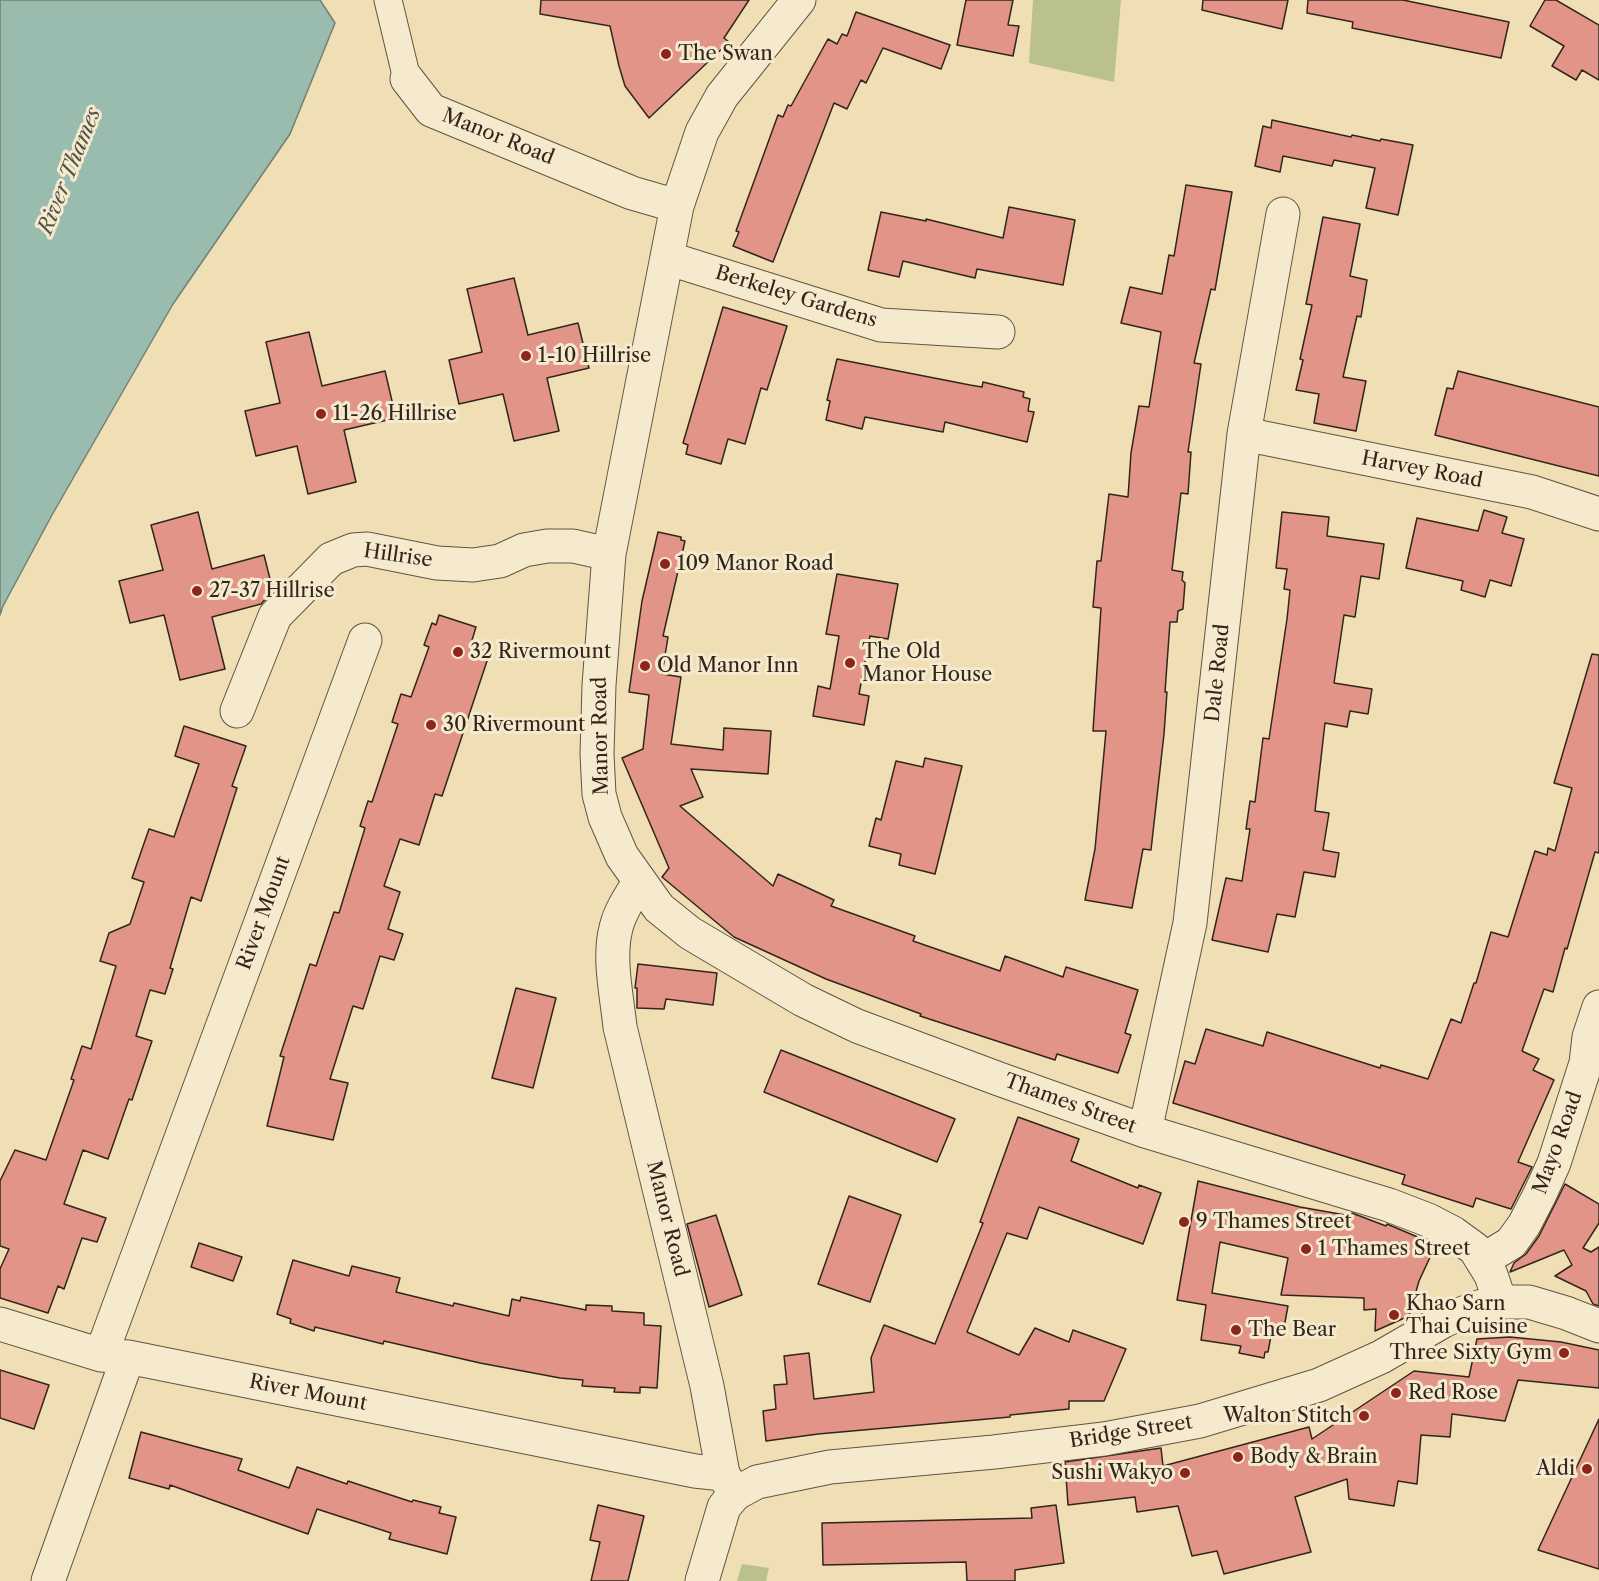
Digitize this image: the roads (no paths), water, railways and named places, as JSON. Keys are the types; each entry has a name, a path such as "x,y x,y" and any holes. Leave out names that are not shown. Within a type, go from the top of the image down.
{"street":[{"name":"Manor Road","path":"388,0 407,80 431,110 632,193 677,206"},
{"name":"Manor Road","path":"729,1484 620,1027 613,969 615,930 621,912 639,882 612,837 599,794 598,685 609,554 677,206 702,132 722,96 799,0"},
{"name":"Dale Road","path":"1144,1131 1190,923 1244,434 1283,214"},
{"name":"Berkeley Gardens","path":"667,258 881,324 998,332"},
{"name":"Harvey Road","path":"1244,434 1532,492 1599,514"},
{"name":"Hillrise","path":"237,711 275,616 331,559 353,550 367,549 437,563 473,565 500,561 524,550 573,546 609,554"},
{"name":"River Mount","path":"48,1581 114,1356 365,640"},
{"name":"Thames Street","path":"639,882 659,908 690,933 814,1005 857,1026 1144,1131 1409,1212 1459,1236 1483,1260 1500,1302"},
{"name":"Mayo Road","path":"1483,1260 1511,1243 1524,1225 1540,1194 1554,1163 1586,1064 1589,1037 1599,1006"},
{"name":"Bridge Street","path":"729,1484 757,1482 830,1467 1104,1439 1200,1421 1319,1385 1381,1357 1445,1320 1500,1302 1529,1302 1599,1326"},
{"path":"0,1324 114,1356"},
{"name":"River Mount","path":"114,1356 695,1471 729,1484"},
{"path":"702,1581 729,1484"}],"water":[{"name":"River Thames","path":"0,0 320,0 335,23 290,134 173,304 52,515 0,615"}],"place":[{"name":"The Swan","path":"666,54"},
{"name":"1-10 Hillrise","path":"526,356"},
{"name":"11-26 Hillrise","path":"321,414"},
{"name":"109 Manor Road","path":"665,564"},
{"name":"27-37 Hillrise","path":"197,591"},
{"name":"32 Rivermount","path":"458,652"},
{"name":"The Old Manor House","path":"850,663"},
{"name":"Old Manor Inn","path":"645,666"},
{"name":"30 Rivermount","path":"431,725"},
{"name":"9 Thames Street","path":"1184,1222"},
{"name":"1 Thames Street","path":"1306,1249"},
{"name":"Khao Sarn Thai Cuisine","path":"1394,1315"},
{"name":"The Bear","path":"1236,1330"},
{"name":"Three Sixty Gym","path":"1564,1353"},
{"name":"Red Rose","path":"1396,1393"},
{"name":"Walton Stitch","path":"1364,1416"},
{"name":"Body & Brain","path":"1238,1457"},
{"name":"Aldi","path":"1587,1469"},
{"name":"Sushi Wakyo","path":"1185,1473"}]}
